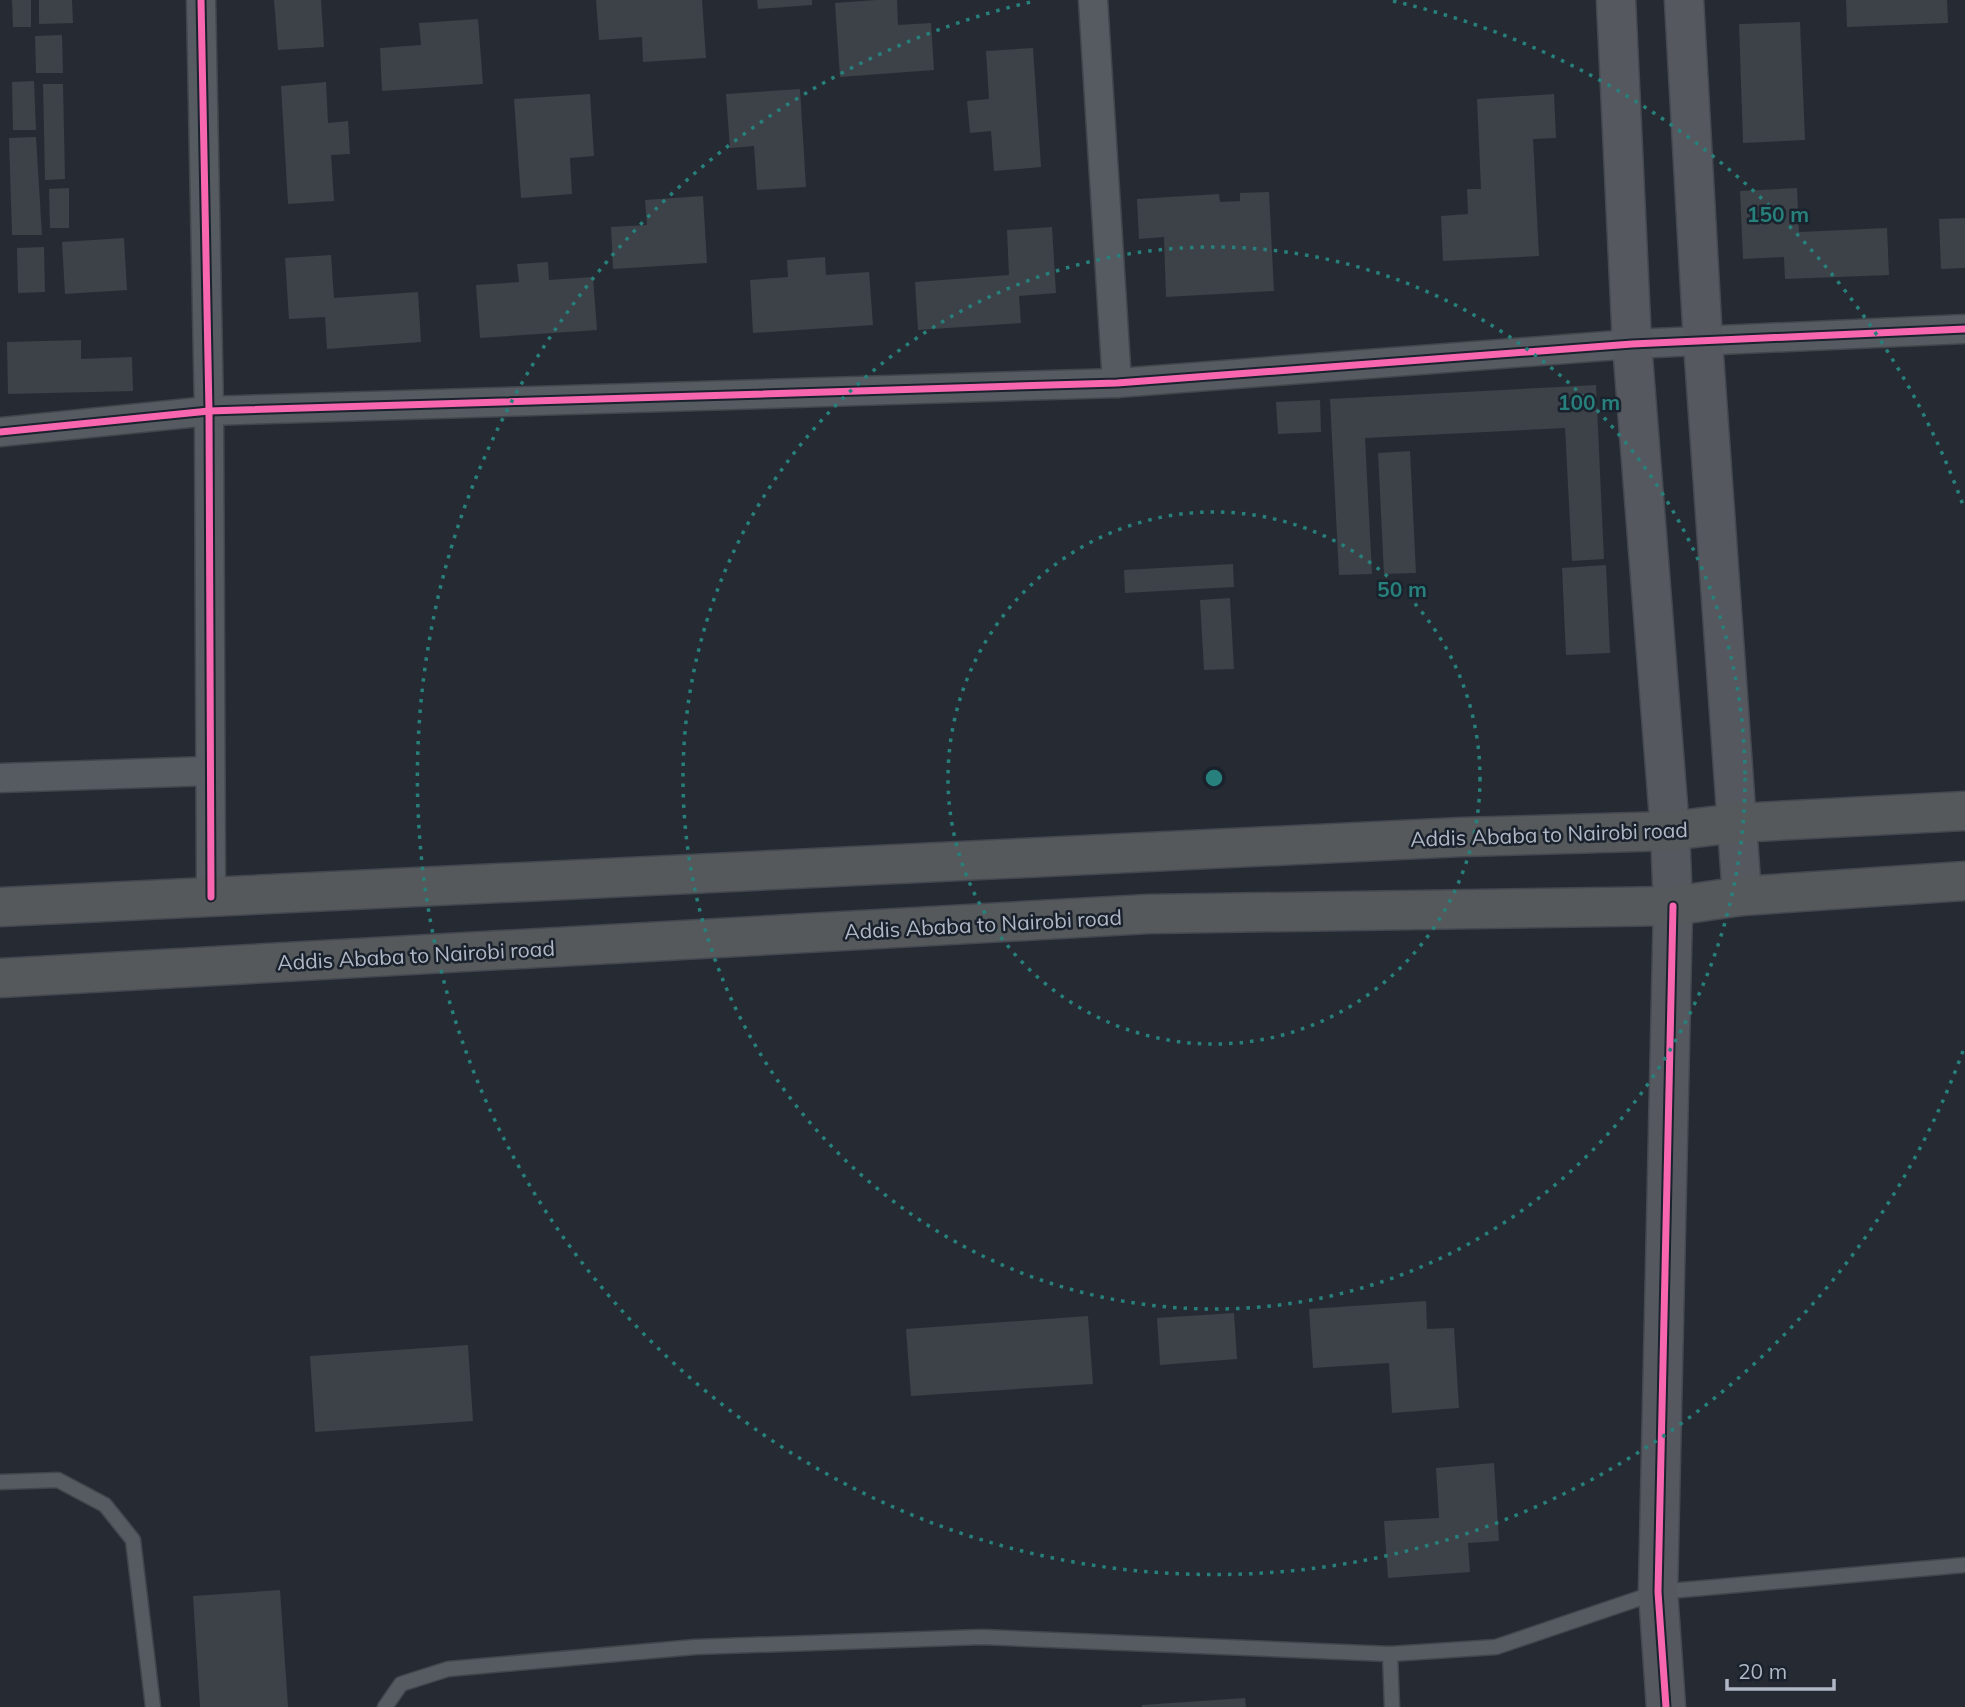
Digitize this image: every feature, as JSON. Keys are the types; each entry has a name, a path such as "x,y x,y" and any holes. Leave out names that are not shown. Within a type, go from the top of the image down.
{"highway":[{"name":"Addis Ababa to Nairobi road","path":"0,907 1462,837 1670,831 1737,823 1965,811"},
{"name":"Addis Ababa to Nairobi road","path":"0,978 1149,914 1672,906 1742,896 1965,881"}],"main road":[{"path":"1616,0 1632,344 1670,831 1672,906 1658,1592 1666,1707"},
{"path":"1684,0 1703,342 1742,896"}],"street":[{"path":"201,0 209,411 211,897"},
{"path":"1093,0 1117,383"},
{"path":"0,432 209,411 1117,383 1632,344 1965,329"},
{"path":"0,778 210,771"}],"lane":[{"path":"0,1482 58,1480 106,1505 133,1540 153,1707"},
{"path":"385,1707 401,1684 448,1669 695,1647 982,1637 1390,1654 1496,1647 1658,1592 1965,1565"},
{"path":"1390,1654 1392,1707"}],"building":[{"path":"12,0 31,0 31,27 13,27"},
{"path":"39,0 72,0 73,23 39,24"},
{"path":"274,0 321,0 324,47 278,50"},
{"path":"596,0 702,0 706,58 643,62 642,37 599,40"},
{"path":"757,0 812,0 812,5 758,9"},
{"path":"897,0 898,25 931,23 934,70 840,77 835,3"},
{"path":"1846,0 1947,0 1948,23 1847,27"},
{"path":"478,19 483,84 382,91 380,48 421,45 419,23"},
{"path":"1800,22 1805,140 1743,143 1739,24"},
{"path":"62,35 63,73 36,73 35,36"},
{"path":"1033,48 1041,167 994,171 991,131 970,133 967,101 989,99 986,51"},
{"path":"34,81 36,130 13,130 12,82"},
{"path":"326,82 328,123 348,121 350,154 331,155 334,201 288,204 281,86"},
{"path":"43,84 63,84 65,179 45,180"},
{"path":"800,89 806,187 757,190 754,146 730,148 726,94"},
{"path":"590,94 594,156 570,158 572,194 521,198 514,99"},
{"path":"1554,94 1556,138 1533,139 1539,256 1443,261 1441,216 1468,214 1467,189 1481,189 1477,99"},
{"path":"36,137 42,235 12,235 9,138"},
{"path":"69,188 69,228 50,228 49,189"},
{"path":"1797,188 1799,232 1887,228 1889,275 1785,279 1784,257 1743,259 1740,191"},
{"path":"1269,192 1274,291 1166,297 1164,237 1139,239 1137,199 1219,194 1220,202 1240,201 1240,193"},
{"path":"703,196 707,263 613,269 611,227 647,225 645,200"},
{"path":"1965,218 1965,268 1941,269 1939,219"},
{"path":"1052,227 1056,293 1019,296 1021,323 918,330 915,282 1009,275 1007,230"},
{"path":"124,238 127,290 65,294 62,242"},
{"path":"44,247 45,292 18,293 17,248"},
{"path":"331,255 334,298 418,292 421,342 327,349 325,317 289,319 285,258"},
{"path":"825,257 826,275 869,272 873,325 753,333 750,280 788,277 787,260"},
{"path":"548,262 549,280 593,277 597,330 480,338 476,285 519,282 517,264"},
{"path":"81,340 81,359 132,357 133,391 8,394 7,342"},
{"path":"1596,385 1604,559 1572,561 1565,428 1365,438 1372,574 1339,575 1330,399"},
{"path":"1320,400 1321,432 1278,434 1276,402"},
{"path":"1410,451 1416,573 1384,574 1378,453"},
{"path":"1233,564 1234,587 1125,593 1124,570"},
{"path":"1606,565 1610,653 1566,655 1562,568"},
{"path":"1230,598 1234,669 1204,670 1200,600"},
{"path":"1426,1301 1427,1329 1454,1328 1459,1408 1392,1413 1389,1363 1313,1368 1309,1309"},
{"path":"1234,1313 1237,1359 1160,1365 1157,1318"},
{"path":"1088,1316 1093,1384 911,1396 906,1329"},
{"path":"468,1345 473,1421 315,1432 310,1356"},
{"path":"1494,1463 1499,1541 1468,1543 1470,1572 1388,1578 1384,1521 1439,1518 1436,1468"},
{"path":"280,1590 288,1707 200,1707 193,1596"},
{"path":"1245,1698 1246,1707 1142,1707 1142,1705"}],"cycle path":[{"path":"201,0 209,411 211,897"},
{"path":"0,432 209,411 1117,383 1632,344 1965,329"},
{"path":"1666,1707 1658,1592 1673,906"}]}
